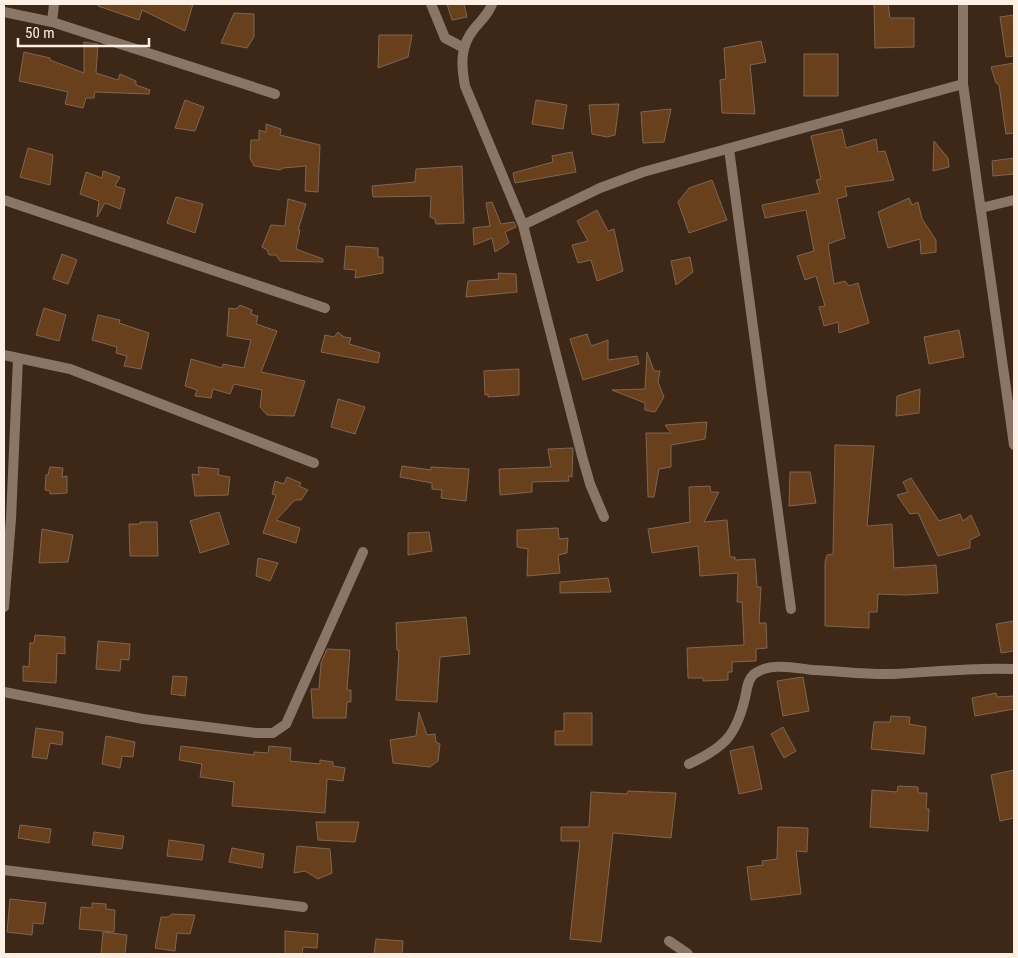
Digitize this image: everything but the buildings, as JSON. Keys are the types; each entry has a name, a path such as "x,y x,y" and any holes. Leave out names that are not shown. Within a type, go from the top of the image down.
{"street":[{"path":"52,22 54,4"},
{"path":"432,4 446,38 464,48"},
{"path":"492,4 487,16 473,30 464,48 462,65 465,86 522,225 582,456 590,484 604,516"},
{"path":"963,4 964,84 1014,444"},
{"path":"4,12 52,22 275,94"},
{"path":"522,225 600,188 643,172 964,84"},
{"path":"729,148 791,608"},
{"path":"4,200 325,308"},
{"path":"981,208 1014,200"},
{"path":"4,355 70,369 314,463"},
{"path":"4,606 11,519 18,358"},
{"path":"4,692 143,719 256,733 273,733 286,724 363,552"},
{"path":"689,764 713,753 724,744 732,733 743,706 749,680 761,670 781,667 890,674 967,668 1014,669"},
{"path":"4,870 303,907"},
{"path":"668,942 688,954"}]}
